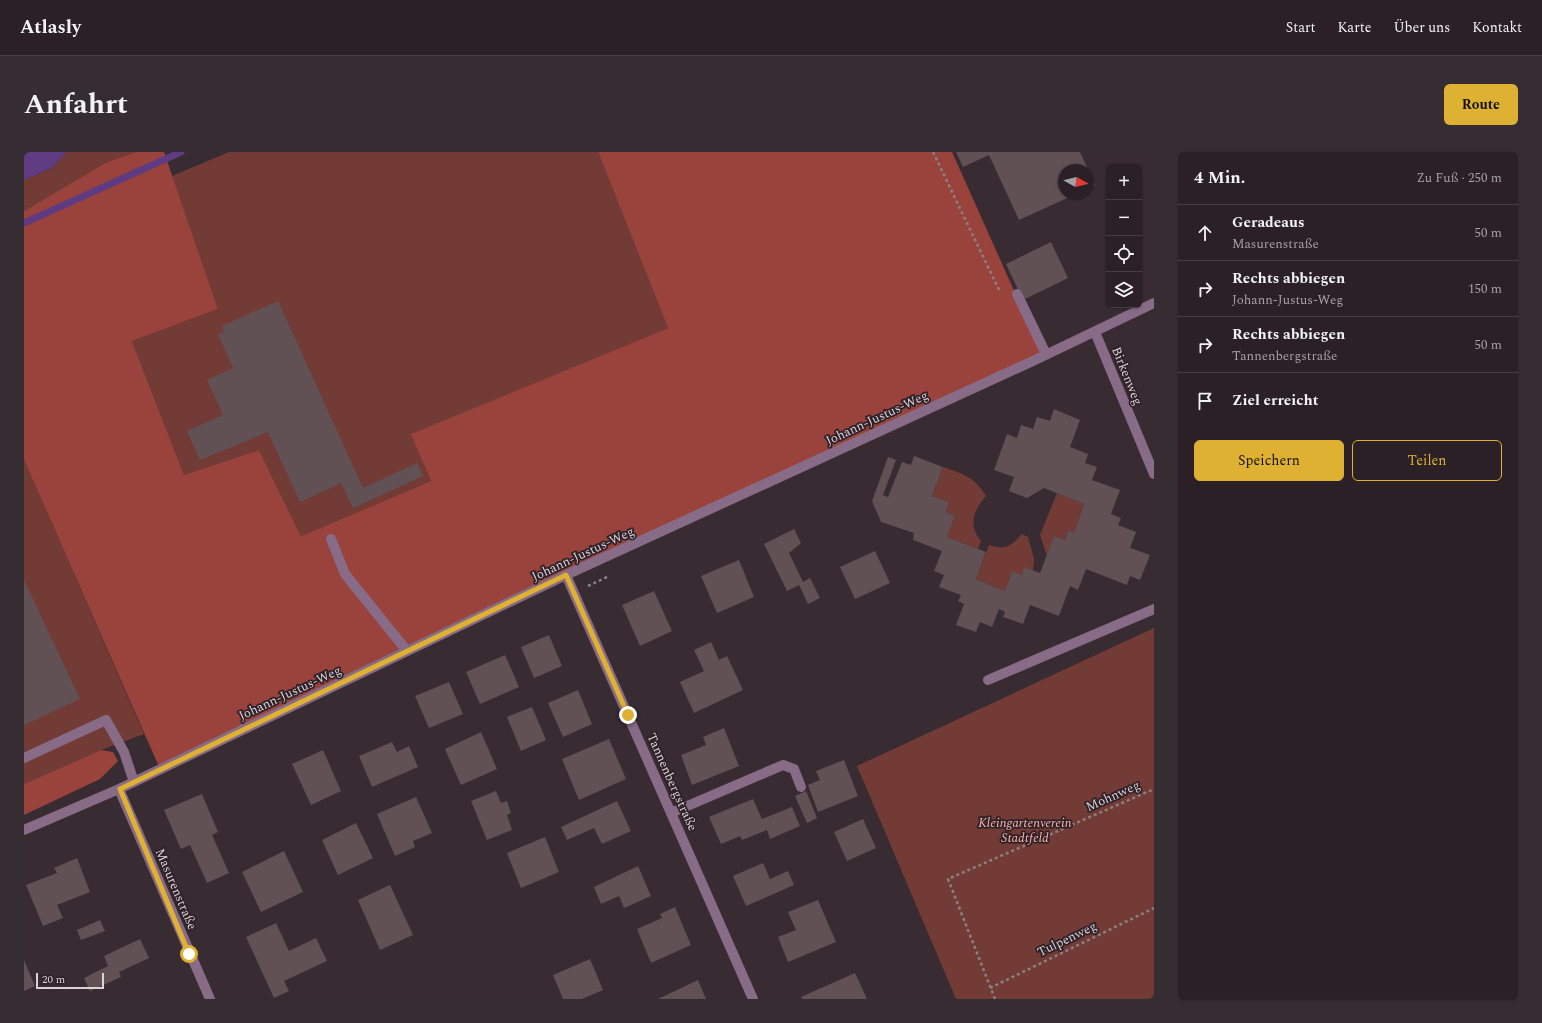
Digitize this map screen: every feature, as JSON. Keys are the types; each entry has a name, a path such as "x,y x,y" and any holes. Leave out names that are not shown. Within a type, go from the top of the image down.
{"street":[{"path":"1016,294 1046,354"},
{"name":"Johann-Justus-Weg","path":"24,830 120,789 566,575 1154,303"},
{"name":"Birkenweg","path":"1094,332 1154,474"},
{"path":"331,539 345,574 407,652"},
{"name":"Tannenbergstraße","path":"566,575 753,999"},
{"path":"988,680 1154,609"},
{"path":"24,758 106,720 124,752 134,782"},
{"path":"671,813 783,765 794,770 801,787"},
{"name":"Masurenstraße","path":"120,789 210,999"}],"path":[{"path":"933,152 1001,293"},
{"name":"Mohnweg","path":"990,988 948,879 1154,789"},
{"name":"Tulpenweg","path":"990,988 1154,908"},
{"path":"990,988 994,999"}],"green space":[{"path":"67,152 136,152 105,163 24,211 24,180 52,168"},
{"path":"229,152 598,152 668,328 412,434 431,481 301,536 259,450 184,475 132,341 218,309 172,176"},
{"path":"24,460 144,734 101,750 24,784"},
{"path":"943,467 968,477 982,489 986,496 975,513 973,524 974,529 981,541 978,549 947,537 955,516 946,512 949,502 932,496"},
{"path":"1057,493 1084,504 1074,533 1068,530 1065,540 1054,536 1047,556 1040,535"},
{"path":"1022,534 1028,537 1034,559 1033,571 1024,568 1022,575 1012,571 1005,591 976,579 989,545 1004,547 1011,545"},
{"name":"Kleingartenverein Stadtfeld","path":"1154,628 1154,999 956,999 857,766"}],"shaded area":[{"path":"24,152 67,152 52,168 24,180"},
{"path":"136,152 164,152 218,309 132,341 184,475 259,450 301,536 431,481 411,434 668,328 598,152 952,152 1042,353 160,769 24,460 24,211 105,163"},
{"path":"101,750 113,752 118,761 100,779 24,815 24,784"}],"building":[{"path":"956,152 1080,152 1085,164 1058,164 1058,200 1063,200 1019,220 989,155 963,167"},
{"path":"1051,242 1068,278 1023,300 1006,264"},
{"path":"278,301 363,488 417,463 423,476 353,508 341,483 300,502 268,432 200,460 187,431 223,415 207,380 233,368 218,334 224,332 222,326"},
{"path":"1054,409 1080,420 1070,447 1088,454 1085,463 1097,467 1092,480 1120,490 1111,514 1121,518 1118,525 1136,532 1130,548 1150,555 1140,580 1130,576 1127,585 1086,569 1078,590 1070,586 1059,616 1030,605 1023,624 1003,617 1005,612 999,609 992,627 980,622 976,632 956,625 964,604 958,601 961,595 939,587 944,575 934,571 942,551 913,540 914,533 881,522 872,501 888,457 896,460 883,495 888,497 902,462 911,465 914,456 943,467 932,496 949,502 946,512 955,516 947,537 986,552 976,579 1005,591 1012,571 1022,575 1024,567 1040,573 1054,536 1065,540 1068,530 1074,533 1084,504 1044,488 1027,498 1009,491 1014,477 994,470 1007,434 1017,438 1021,425 1033,429 1037,417 1050,421"},
{"path":"794,529 801,543 789,553 803,582 810,578 820,598 808,604 799,585 787,591 764,544"},
{"path":"875,551 890,583 855,599 840,567"},
{"path":"739,560 754,597 717,613 701,576"},
{"path":"24,580 80,699 24,725"},
{"path":"654,591 672,631 640,646 622,605"},
{"path":"549,635 562,666 534,678 521,647"},
{"path":"711,642 719,660 727,656 743,690 694,713 680,682 704,671 694,650"},
{"path":"505,655 519,687 480,704 466,672"},
{"path":"449,682 463,714 429,728 415,696"},
{"path":"578,690 592,724 563,737 548,703"},
{"path":"532,707 546,740 521,751 507,717"},
{"path":"724,728 739,766 692,785 681,755 706,745 703,737"},
{"path":"481,732 497,769 461,785 445,749"},
{"path":"609,739 626,779 579,800 562,759"},
{"path":"392,742 397,752 409,746 418,767 372,787 359,756"},
{"path":"323,750 341,791 311,805 292,764"},
{"path":"844,760 858,796 818,812 808,785 820,780 816,771"},
{"path":"496,791 501,803 507,801 511,813 507,815 512,830 487,840 471,801"},
{"path":"806,791 817,818 807,823 795,796"},
{"path":"202,794 218,832 212,835 229,873 207,883 190,845 181,849 164,810"},
{"path":"416,797 432,833 413,841 415,847 395,856 377,814"},
{"path":"753,799 762,819 792,807 800,826 770,839 767,830 742,840 740,836 721,844 709,817"},
{"path":"617,801 631,831 602,844 594,828 567,840 561,827"},
{"path":"863,819 876,848 847,861 834,832"},
{"path":"356,823 373,858 338,875 322,840"},
{"path":"545,837 559,872 521,888 507,853"},
{"path":"284,851 303,892 261,912 242,872"},
{"path":"77,858 90,892 57,905 63,918 43,926 26,885 57,873 54,868"},
{"path":"763,863 770,879 788,871 794,885 746,906 733,876"},
{"path":"638,866 651,896 624,908 619,896 601,904 594,887"},
{"path":"390,885 413,935 380,950 358,900"},
{"path":"818,900 836,942 788,962 778,937 796,930 788,912"},
{"path":"675,907 691,945 651,963 637,929 662,918 660,914"},
{"path":"100,920 105,931 81,940 77,930"},
{"path":"276,923 289,951 316,938 327,961 284,981 289,991 274,998 246,937"},
{"path":"140,939 149,958 119,972 121,977 90,991 84,978 108,966 104,956"},
{"path":"590,959 603,990 582,999 563,999 553,975"},
{"path":"24,960 35,986 24,991"},
{"path":"855,973 867,999 802,999 801,997"},
{"path":"698,980 706,999 658,999"}],"waterway":[{"path":"24,223 181,152"}],"route":[{"path":"189,954 120,789 566,575 628,715"}]}
